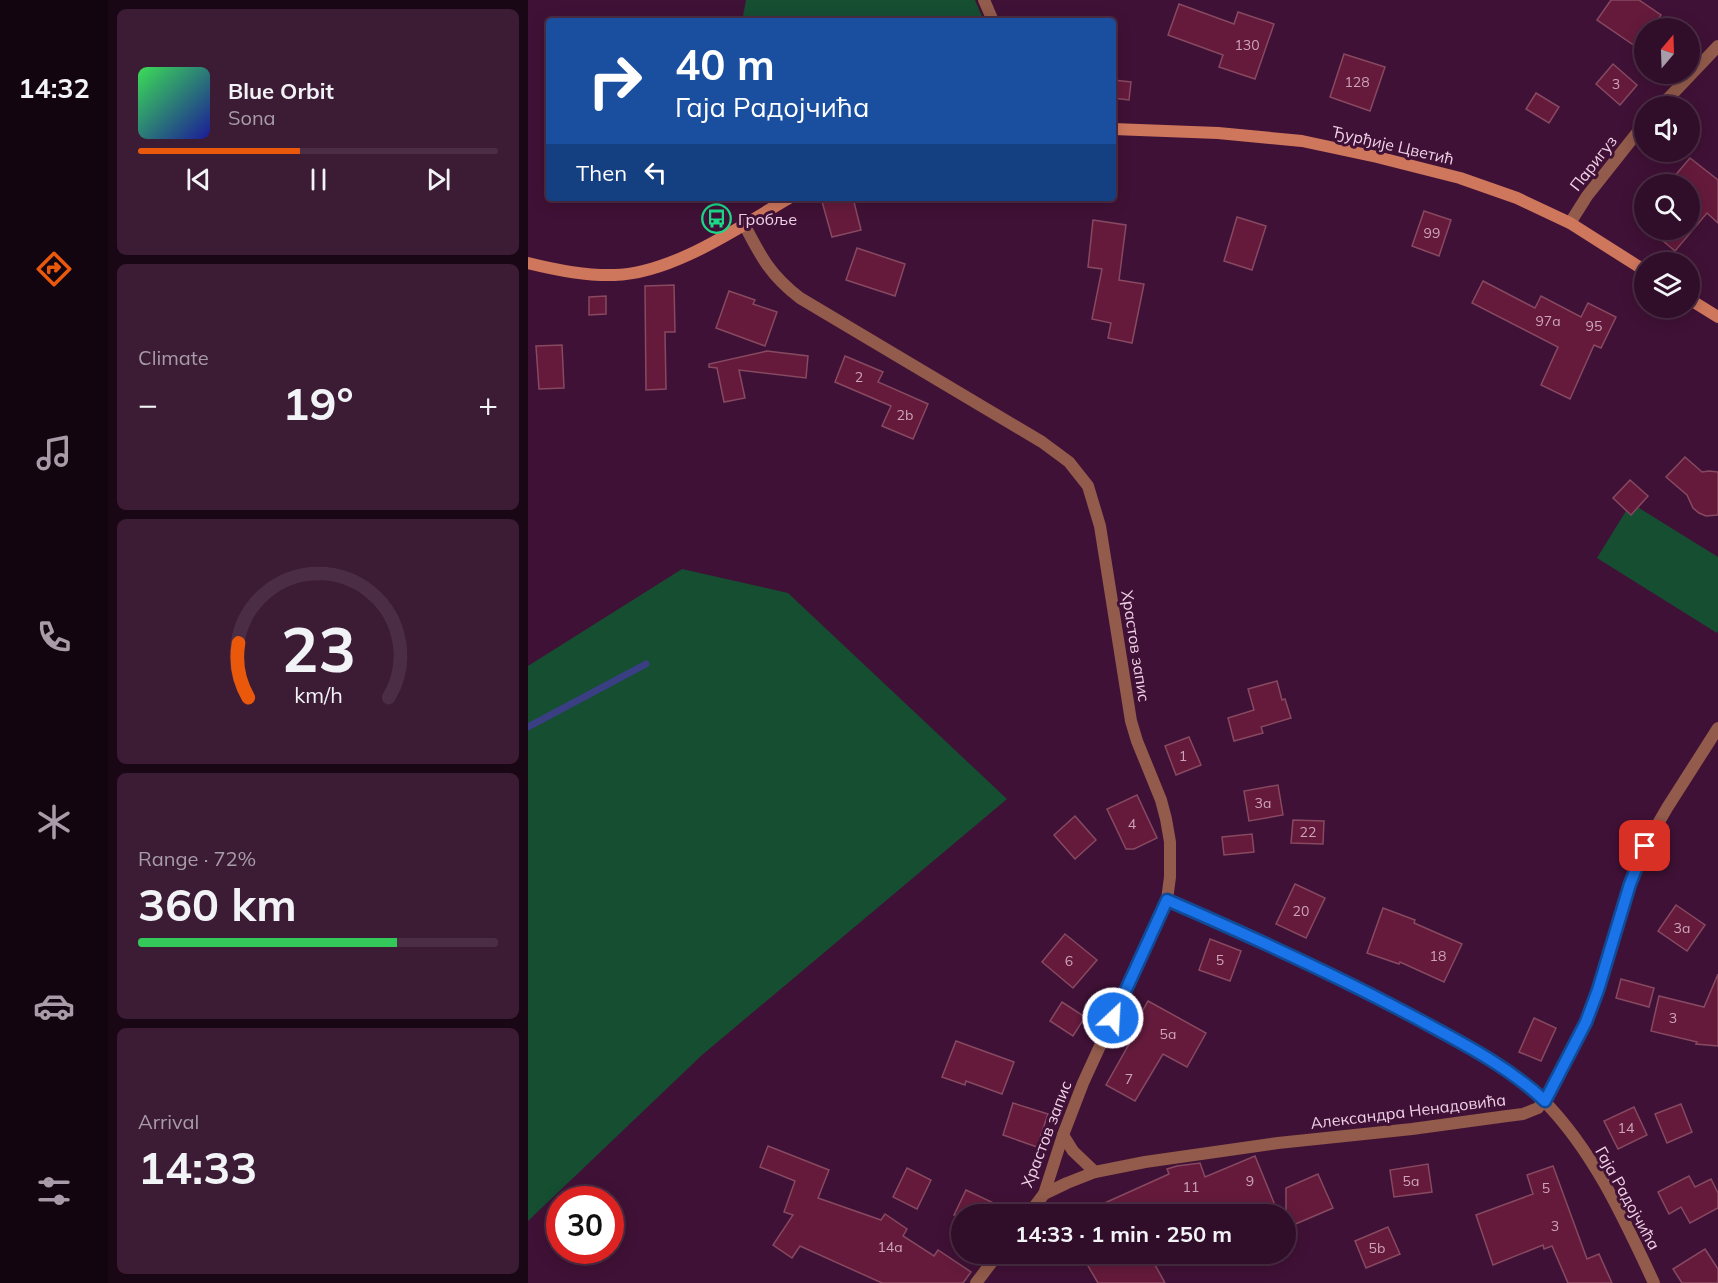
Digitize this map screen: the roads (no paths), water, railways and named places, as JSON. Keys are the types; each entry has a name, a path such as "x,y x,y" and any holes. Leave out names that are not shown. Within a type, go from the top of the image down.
{"street":[{"path":"984,0 992,18"},
{"path":"1670,96 1718,46"},
{"name":"Ђурђије Цветић","path":"1116,129 1218,133 1302,141 1460,178 1517,198 1570,223 1634,264"},
{"name":"Паригуз","path":"1570,223 1587,196 1634,137"},
{"path":"528,263 584,274 616,275 650,269 683,258 784,201"},
{"name":"Храстов запис","path":"744,224 762,258 775,276 800,298 1042,442 1069,462 1088,486 1100,525 1131,721 1166,819 1170,842 1167,900 1083,1083 1044,1194 1036,1204"},
{"path":"1700,306 1718,317"},
{"path":"1545,1101 1586,1022 1630,884 1645,846 1718,728"},
{"name":"Гаја Радојчића","path":"1167,900 1270,944 1400,1009 1468,1046 1516,1077 1545,1101 1565,1124 1595,1167 1654,1283"},
{"name":"Александра Ненадовића","path":"1044,1194 1095,1172 1145,1161 1515,1115 1535,1110 1545,1101"},
{"path":"1063,1135 1073,1151 1095,1172"},
{"path":"976,1283 990,1264"}],"waterway":[{"path":"528,727 646,664"}],"place":[{"name":"Гробље","path":"717,219"}]}
